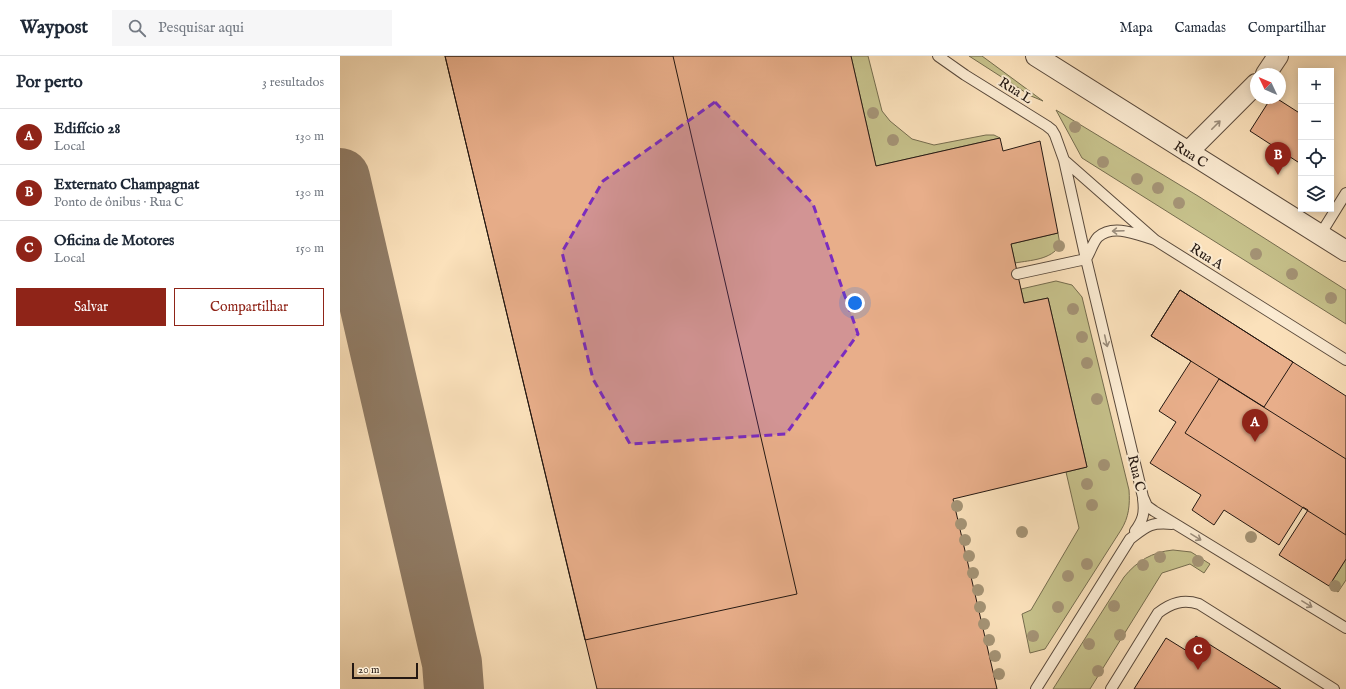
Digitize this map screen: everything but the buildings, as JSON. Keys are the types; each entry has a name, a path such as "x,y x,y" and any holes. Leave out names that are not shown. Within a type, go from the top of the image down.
{"street":[{"name":"Rua C","path":"1036,56 1346,251"},
{"path":"1270,68 1278,56"},
{"path":"1188,152 1250,90"}],"lane":[{"name":"Rua L","path":"938,56 966,76 1052,130 1064,160"},
{"name":"Rua A","path":"1064,160 1156,240 1346,360"},
{"name":"Rua C","path":"1064,160 1143,497 1147,506 1174,524 1346,628"},
{"path":"1320,235 1346,193"},
{"path":"1017,274 1086,259 1098,237 1108,232 1121,230 1156,240"},
{"path":"1036,689 1142,521 1144,511 1143,497"},
{"path":"1130,539 1145,528 1158,522 1174,524"},
{"path":"1111,689 1158,613 1167,606 1184,601 1199,604 1334,689"}],"highlighted area":[{"path":"715,102 813,204 858,334 786,434 630,444 593,379 562,252 603,181"}],"shaded area":[{"path":"851,56 868,56 882,111 890,121 912,139 934,145 986,135 994,135 1000,138 876,166"},
{"path":"969,56 982,56 1043,101 1031,96"},
{"path":"1056,110 1198,196 1346,290 1346,324 1082,158"},
{"path":"1058,233 1060,245 1051,254 1034,260 1015,263 1011,244"},
{"path":"1056,281 1072,285 1082,297 1129,490 1129,506 1126,520 1121,530 1045,649 1030,653 1022,614 1031,610 1079,528 1066,472 1087,467 1048,298 1024,303 1021,289"},
{"path":"1173,550 1191,552 1210,564 1204,573 1190,564 1162,573 1090,689 1053,689 1129,571 1134,566 1152,555"},
{"path":"1346,559 1346,580 1338,592 1329,586"}],"taxiway":[{"path":"340,178 452,663 454,689"}],"place":[{"name":"Externato Champagnat","path":"1278,175"},
{"name":"Edifício 28","path":"1255,442"},
{"name":"Oficina de Motores","path":"1198,670"}]}
